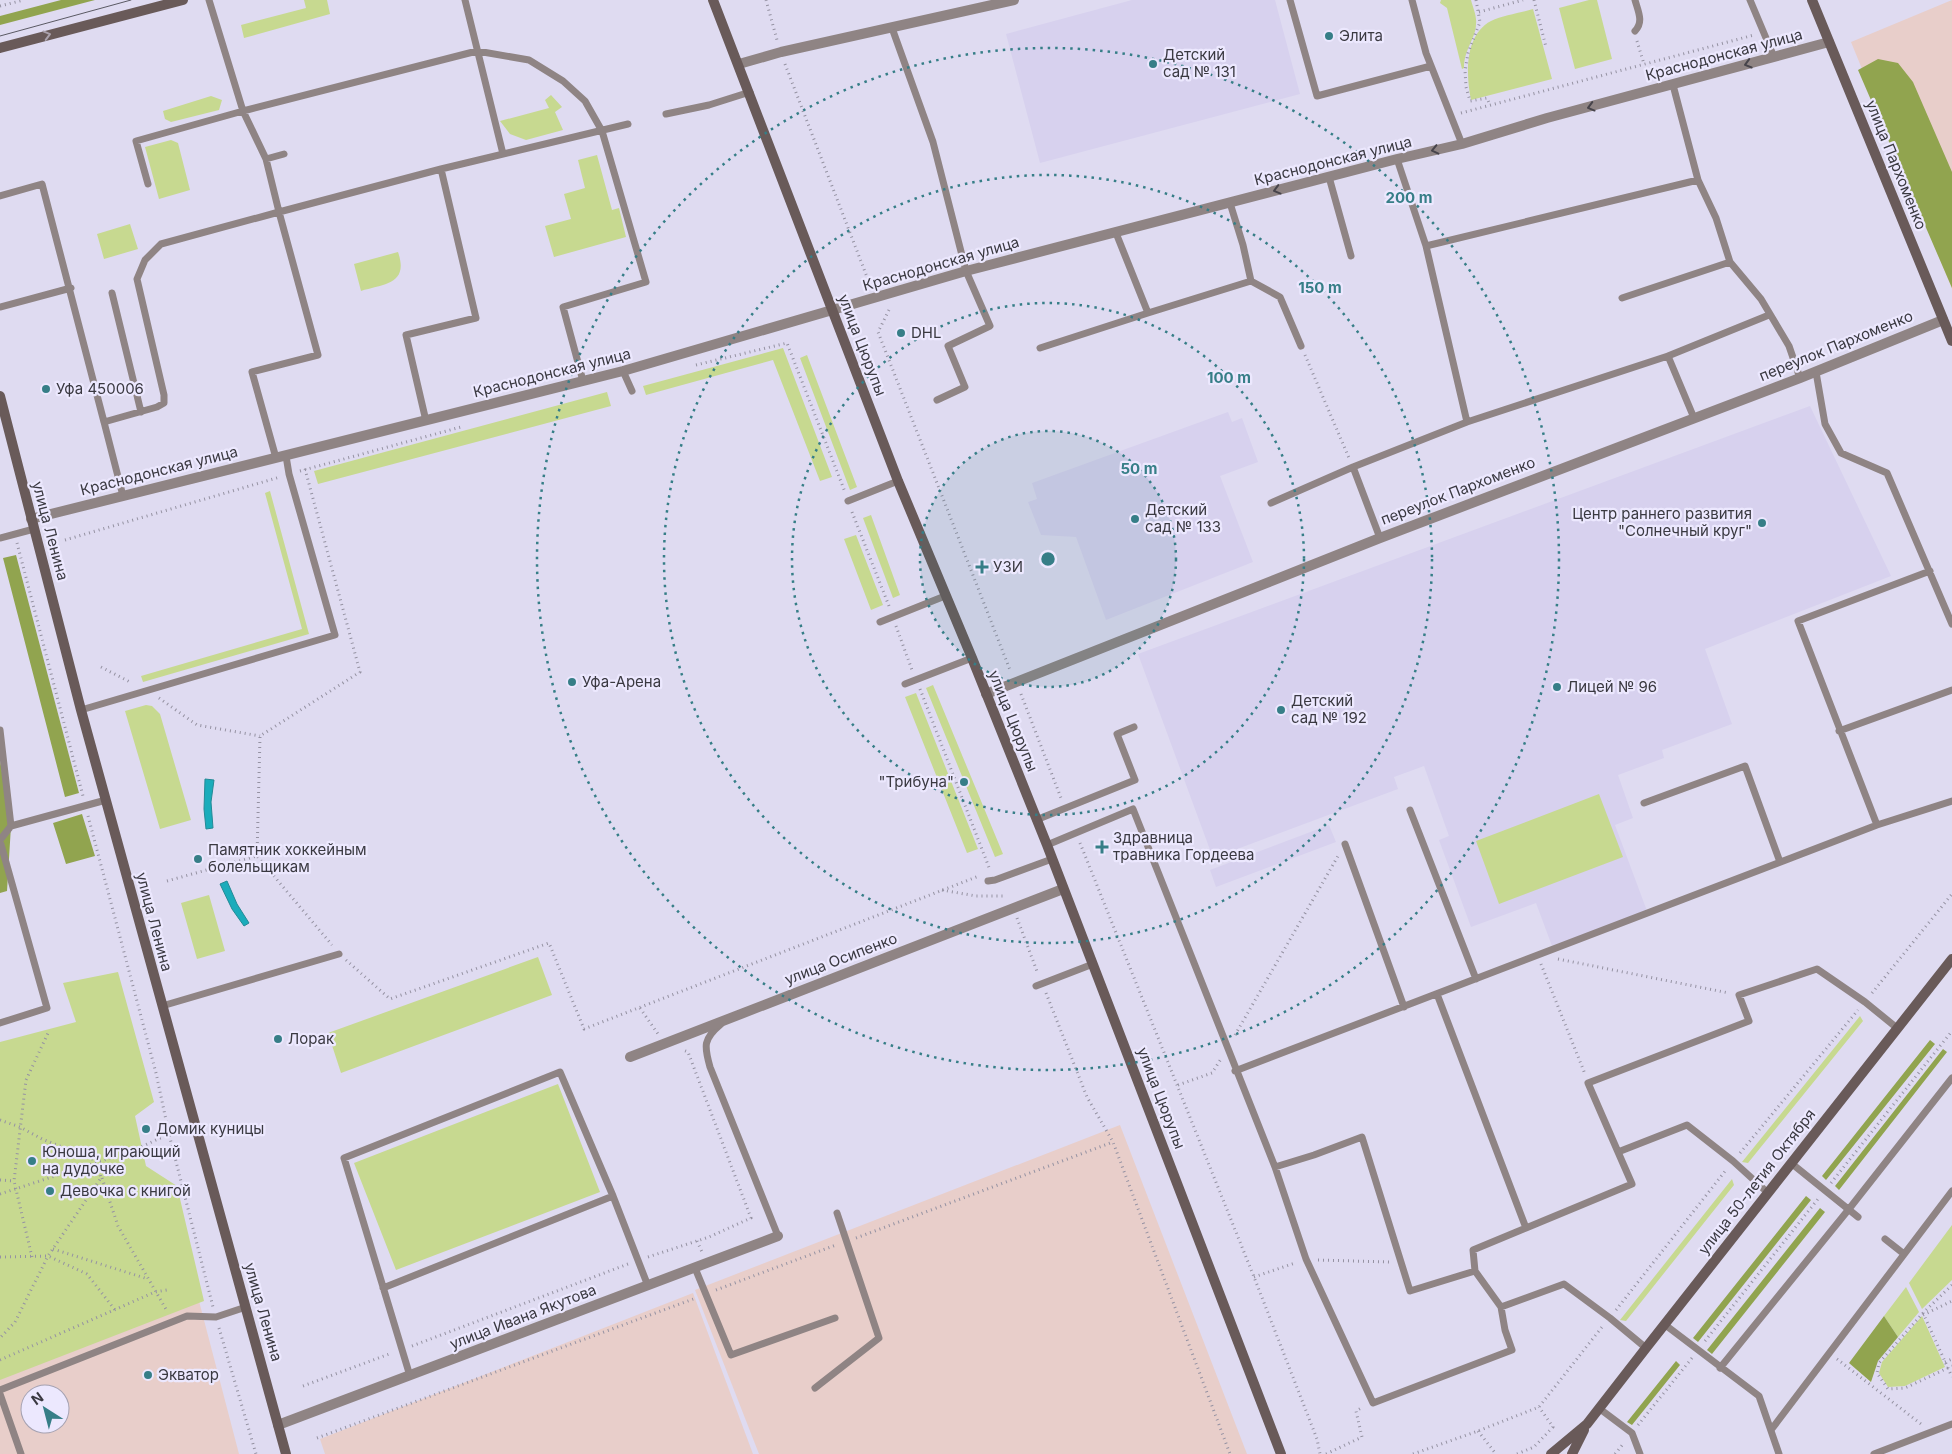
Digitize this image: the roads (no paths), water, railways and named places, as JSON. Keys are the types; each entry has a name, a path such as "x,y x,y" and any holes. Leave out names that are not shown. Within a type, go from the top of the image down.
{"main road":[{"path":"0,48 183,0"},
{"name":"улица Цюрупы","path":"713,0 750,92 898,481 1047,845 1281,1454"},
{"name":"улица Пархоменко","path":"1812,0 1952,341"},
{"name":"улица Ленина","path":"0,396 32,524 106,800 286,1454"},
{"name":"улица 50-летия Октября","path":"1552,1454 1587,1424 1600,1409 1664,1324 1952,959"},
{"name":"улица 50-летия Октября","path":"1572,1454 1587,1424"}],"street":[{"path":"739,64 781,52 1014,0"},
{"name":"Краснодонская улица","path":"32,524 123,496 623,371 966,271 1397,159 1462,144 1547,118 1829,42"},
{"name":"переулок Пархоменко","path":"986,694 1380,538 1816,372 1943,320"},
{"name":"улица Осипенко","path":"630,1056 1063,890"},
{"name":"улица Ивана Якутова","path":"278,1425 778,1236"}],"lane":[{"path":"82,710 335,635 289,474 281,457 252,372 318,355 266,159 243,111 209,0"},
{"path":"465,0 503,154"},
{"path":"1290,0 1317,96 1430,66"},
{"path":"1412,0 1430,66 1462,144"},
{"path":"1635,0 1641,20 1635,32"},
{"path":"1750,0 1774,57"},
{"path":"892,28 933,142 966,271 990,326 948,346 965,387 937,400"},
{"path":"148,184 136,141 477,50 529,60 563,81 585,101 602,131 646,282 563,307 583,381"},
{"path":"1673,85 1698,180 1716,218 1730,262 1761,299 1789,346 1800,378"},
{"path":"666,114 709,105 750,92"},
{"path":"104,422 141,412 164,403 138,279 145,260 160,244 441,169 628,124"},
{"path":"266,159 284,154"},
{"path":"1397,159 1426,246 1467,422"},
{"path":"426,421 406,335 476,318 441,169"},
{"path":"1329,177 1351,256"},
{"path":"1426,246 1698,180"},
{"path":"0,196 42,184 123,496"},
{"path":"1230,203 1243,245 1250,281"},
{"path":"1116,233 1148,313"},
{"path":"1622,298 1730,262"},
{"path":"1040,348 1250,281 1280,297 1301,346"},
{"path":"0,308 70,288"},
{"path":"112,293 141,412"},
{"path":"1271,503 1353,467 1467,422 1668,356 1769,315"},
{"path":"1668,356 1694,418"},
{"path":"623,371 632,391"},
{"path":"1816,372 1825,424 1841,453 1888,473 1952,624"},
{"path":"1353,467 1380,538"},
{"path":"848,501 898,481"},
{"path":"0,538 15,534 32,524"},
{"path":"1877,825 1798,621 1930,572"},
{"path":"880,622 945,596"},
{"path":"905,684 972,658"},
{"path":"1839,731 1952,690"},
{"path":"1036,820 1135,780 1117,734 1134,727"},
{"path":"0,730 11,826"},
{"path":"1644,803 1745,766 1780,862"},
{"path":"0,1023 47,1008 0,840 11,826 106,800"},
{"path":"1235,1071 1877,825 1952,801"},
{"path":"1047,845 1133,809 1235,1071 1275,1167 1306,1259 1373,1403 1512,1350 1505,1330 1502,1307 1475,1271 1473,1250 1632,1184 1588,1082 1749,1021 1739,995 1817,969 1865,1002 1897,1028"},
{"path":"1410,810 1476,979"},
{"path":"1345,844 1404,1006"},
{"path":"992,880 1052,860"},
{"path":"162,1006 339,954"},
{"path":"1039,985 1093,964"},
{"path":"1437,994 1526,1228"},
{"path":"727,1019 710,1033 705,1048 710,1068 778,1236"},
{"path":"410,1376 344,1158 560,1072 613,1196 648,1286"},
{"path":"1720,1368 1952,1078"},
{"path":"1618,1152 1686,1125 1733,1162 1768,1193"},
{"path":"1275,1167 1362,1137 1410,1291 1475,1271"},
{"path":"1791,1163 1858,1217"},
{"path":"1771,1430 1952,1191"},
{"path":"383,1288 613,1196"},
{"path":"815,1388 879,1338 836,1213"},
{"path":"1885,1238 1904,1254"},
{"path":"695,1268 731,1355 835,1318"},
{"path":"1502,1307 1564,1284 1646,1348"},
{"path":"21,1454 0,1392 187,1316 216,1317 246,1307"},
{"path":"1664,1324 1759,1396 1779,1454"},
{"path":"1600,1409 1632,1433 1640,1454"},
{"path":"1874,1454 1952,1424"}],"water":[{"path":"205,779 214,780 211,802 213,828 206,829 204,809"},
{"path":"227,881 237,904 249,923 244,926 232,909 220,884"}],"tram line":[{"path":"0,36 131,0"}],"place":[{"name":"Элита","path":"1329,36"},
{"name":"Детский сад № 131","path":"1153,64"},
{"name":"DHL","path":"901,333"},
{"name":"Уфа 450006","path":"46,389"},
{"name":"Детский сад № 133","path":"1135,519"},
{"name":"Центр раннего развития \"Солнечный круг\"","path":"1762,523"},
{"name":"УЗИ","path":"982,567"},
{"name":"Уфа-Арена","path":"572,682"},
{"name":"Лицей № 96","path":"1557,687"},
{"name":"Детский сад № 192","path":"1281,710"},
{"name":"\"Трибуна\"","path":"964,782"},
{"name":"Здравница травника Гордеева","path":"1102,847"},
{"name":"Памятник хоккейным болельщикам","path":"198,859"},
{"name":"Лорак","path":"278,1039"},
{"name":"Домик куницы","path":"146,1129"},
{"name":"Юноша, играющий на дудочке","path":"32,1161"},
{"name":"Девочка с книгой","path":"50,1191"},
{"name":"Экватор","path":"148,1375"}]}
